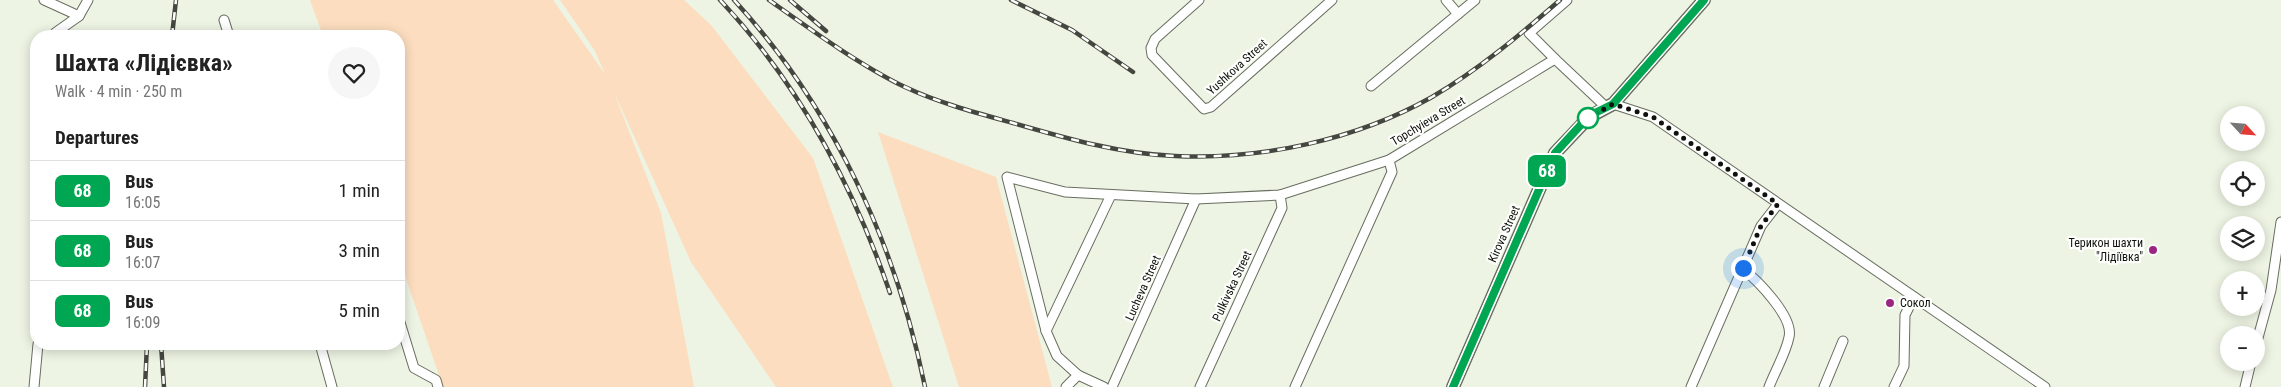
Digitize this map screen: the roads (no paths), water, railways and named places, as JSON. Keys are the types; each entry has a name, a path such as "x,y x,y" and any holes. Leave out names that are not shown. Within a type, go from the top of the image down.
{"main road":[{"name":"Kirova Street","path":"1453,387 1555,153 1589,116 1610,106 1704,0"}],"street":[{"path":"44,0 79,16"},
{"path":"59,30 79,16 88,0"},
{"name":"Yushkova Street","path":"1199,0 1155,39 1151,48 1152,54 1199,106 1207,109 1332,0"},
{"path":"1446,0 1458,14"},
{"path":"1371,86 1475,0"},
{"path":"1567,0 1529,33 1555,59 1610,106 1653,117 2045,387"},
{"path":"224,20 227,30"},
{"name":"Topchyieva Street","path":"1295,387 1392,172 1389,160 1555,59"},
{"path":"1104,387 1078,375 1057,356 1046,331 1008,177 1064,192 1196,200 1280,195 1389,160"},
{"path":"1046,331 1111,195"},
{"name":"Pulkivska Street","path":"1200,387 1282,208 1280,195"},
{"name":"Lucheva Street","path":"1112,387 1196,200"},
{"path":"1691,387 1761,226 1778,204"},
{"path":"2261,326 2271,290 2281,222"},
{"path":"1743,268 1778,305 1786,319 1790,335 1769,387"},
{"path":"1894,387 1904,366 1904,315 1914,297"},
{"path":"405,338 414,368 436,380 438,387"},
{"path":"1824,387 1843,341"},
{"path":"34,387 37,350"},
{"path":"322,350 332,387"},
{"path":"2245,387 2249,371"},
{"path":"1066,387 1078,375"}],"railway":[{"path":"173,30 176,0"},
{"path":"720,0 774,66 820,137 859,213 890,293"},
{"path":"734,0 802,86 856,180 878,230 897,281 913,334 925,387"},
{"path":"769,0 871,69 918,93 972,111 1113,149 1175,156 1241,155 1274,150 1340,136 1372,125 1432,97 1466,75 1514,39 1560,0"},
{"path":"790,0 826,31"},
{"path":"1011,0 1072,30 1133,72"},
{"path":"145,387 147,350"},
{"path":"161,350 164,387"}],"place":[{"name":"Терикон шахти \"Лідіївка\"","path":"2153,250"},
{"name":"Сокол","path":"1890,303"}]}
